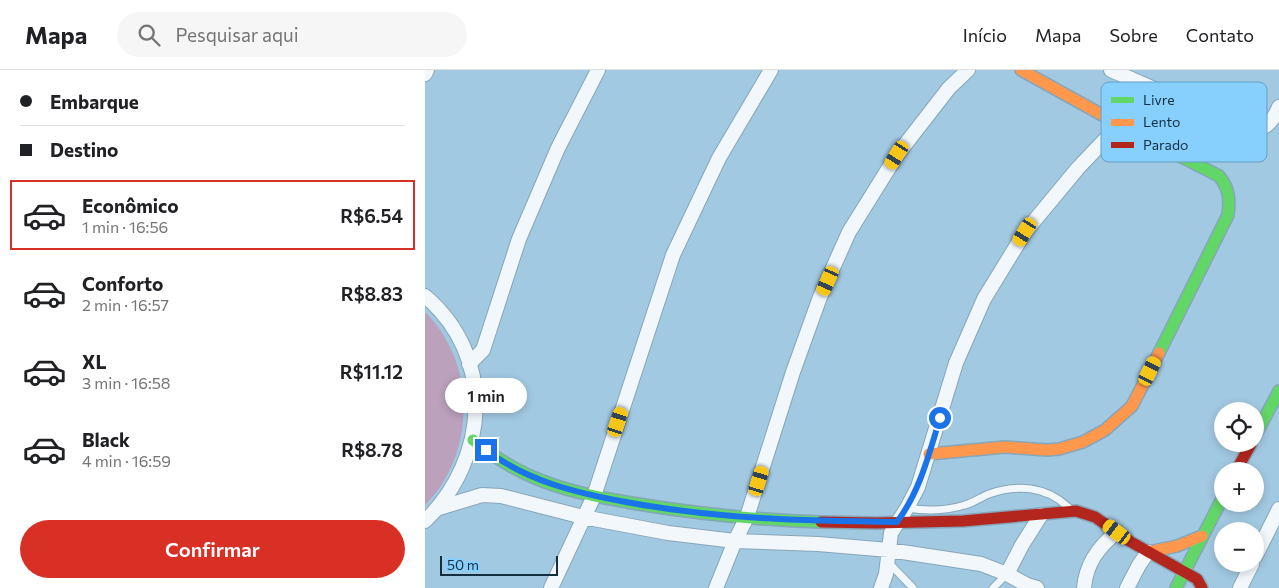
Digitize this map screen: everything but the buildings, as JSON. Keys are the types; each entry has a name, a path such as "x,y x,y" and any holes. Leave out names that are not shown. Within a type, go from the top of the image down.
{"street":[{"path":"425,74 427,70"},
{"path":"469,364 483,350 519,239 558,148 598,70"},
{"path":"551,588 594,496 673,256 719,158 771,70"},
{"path":"716,588 747,517 793,372 820,297 849,232 897,155 949,88 968,70"},
{"path":"1021,70 1101,115"},
{"path":"1111,70 1138,82"},
{"path":"1267,125 1273,121 1279,107"},
{"path":"881,588 889,556 891,533 918,487 956,363 984,299 1025,232 1078,168 1101,144"},
{"path":"929,454 1006,447 1047,450 1071,447 1094,437 1119,421 1132,406 1228,215 1230,200 1227,184 1219,176 1192,162"},
{"path":"425,296 442,312 463,346 469,364 476,402 473,440 459,476 439,508 425,521"},
{"path":"1264,419 1279,391"},
{"path":"473,440 499,460 535,478 594,496 671,510 818,521 897,522 991,520 1062,511 1081,512 1097,518 1148,552 1197,579 1202,588"},
{"path":"439,508 482,495 501,496 583,517 659,532 735,541 817,544 889,556 981,564 1037,588"},
{"path":"1264,539 1279,509"},
{"path":"1176,588 1215,512"},
{"path":"1007,574 1041,515"},
{"path":"1083,588 1088,567 1094,555 1117,532"},
{"path":"1127,588 1139,564 1148,552 1177,546 1202,536"},
{"path":"1240,588 1248,572"}],"lane":[{"path":"907,508 931,510 956,508 997,492 1018,488 1033,488 1054,496 1072,511"},
{"path":"889,556 913,588"},
{"path":"993,588 1007,574"}],"shaded area":[{"path":"425,312 442,333 454,356 461,382 464,408 461,435 454,460 442,484 425,505"}],"traffic: fast":[{"path":"1159,353 1228,215 1229,199 1227,189 1219,176 1192,162"},
{"path":"1264,419 1279,391"},
{"path":"473,440 518,470 547,483 586,494 706,514 821,522"},
{"path":"1176,588 1215,512"}],"traffic: slow":[{"path":"1021,70 1101,114"},
{"path":"929,454 1005,447 1047,450 1059,449 1083,442 1105,430 1132,406 1159,353"},
{"path":"1148,552 1177,546 1202,536"}],"traffic: jam":[{"path":"1241,462 1247,452"},
{"path":"821,522 963,521 1076,511 1095,517 1131,542 1197,579 1202,588"}],"route":[{"path":"486,450 516,469 553,485 631,503 671,510 747,517 818,521 897,522 918,487 940,418"}]}
